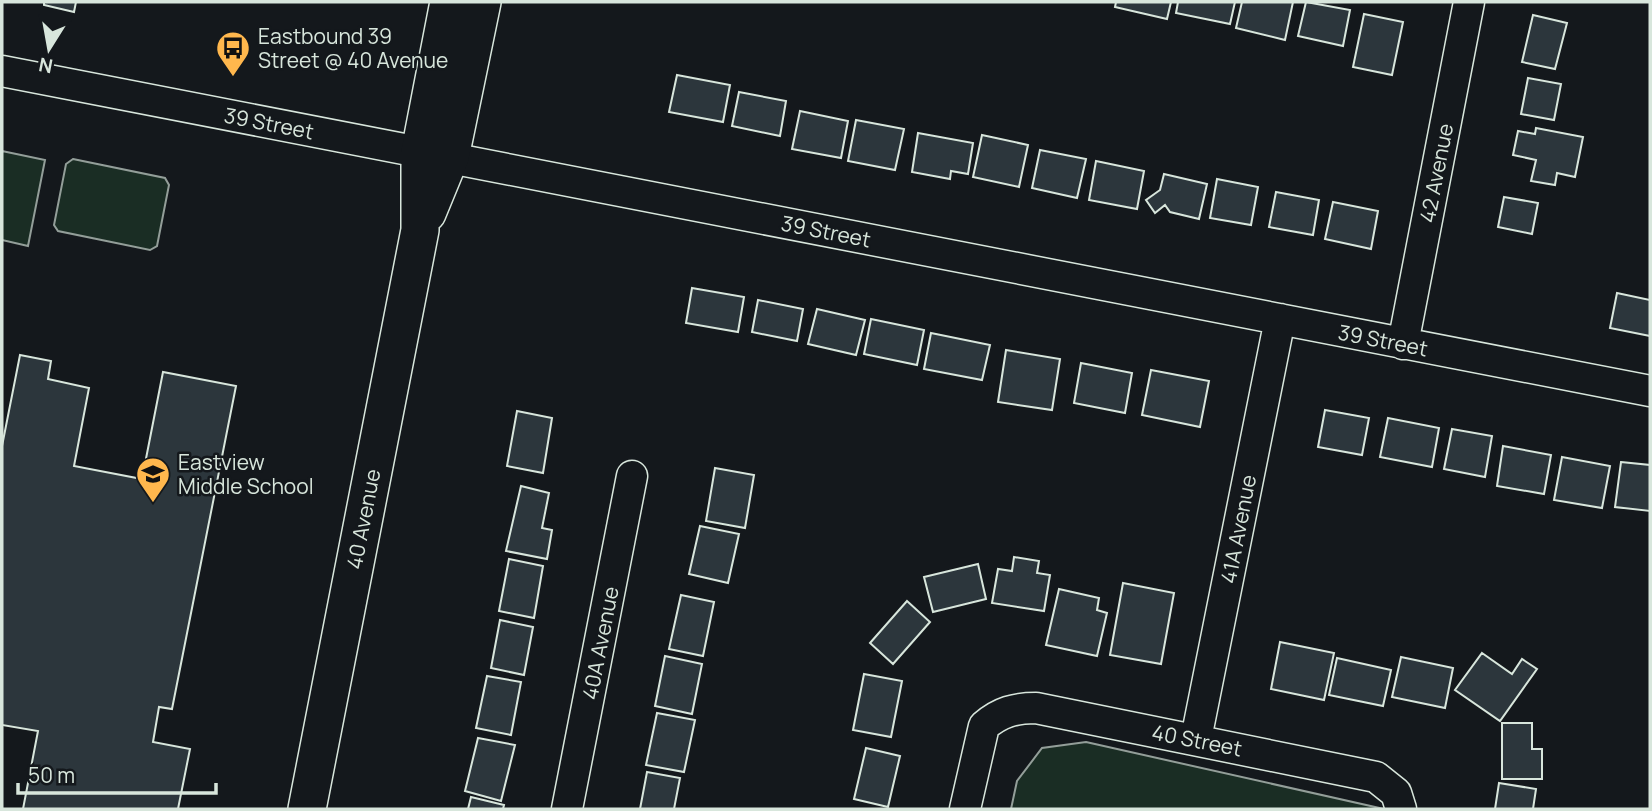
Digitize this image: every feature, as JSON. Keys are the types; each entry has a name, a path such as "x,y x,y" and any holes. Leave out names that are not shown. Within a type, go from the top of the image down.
{"main road":[{"name":"40 Avenue","path":"435,155 449,2"},
{"name":"40 Avenue","path":"307,809 435,155 482,2"}],"street":[{"name":"42 Avenue","path":"1403,344 1469,2"},
{"name":"39 Street","path":"2,71 1650,391"},
{"name":"41A Avenue","path":"1196,739 1280,319"},
{"name":"40A Avenue","path":"567,809 632,476"},
{"name":"40 Street","path":"965,809 979,738 984,726 993,718 1019,708 1036,708 1377,777 1399,801"}],"green space":[{"path":"2,151 45,160 28,246 2,240"},
{"path":"73,159 165,178 169,185 157,246 150,250 58,231 54,225 66,164"},
{"path":"1086,742 1384,809 1011,809 1017,781 1042,748"}],"building":[{"path":"44,2 76,2 74,12 44,5"},
{"path":"1116,2 1171,2 1167,19 1115,7"},
{"path":"1178,2 1235,2 1230,24 1176,13"},
{"path":"1242,2 1293,2 1285,40 1236,28"},
{"path":"1306,2 1350,10 1343,46 1298,36"},
{"path":"1364,14 1403,22 1392,75 1353,67"},
{"path":"1533,15 1567,23 1555,69 1522,62"},
{"path":"677,75 730,85 723,122 669,112"},
{"path":"1528,78 1561,84 1554,120 1521,114"},
{"path":"739,92 786,101 780,136 732,126"},
{"path":"800,111 848,121 841,158 792,149"},
{"path":"856,120 904,129 895,170 848,161"},
{"path":"1536,128 1583,137 1575,177 1557,173 1555,185 1531,181 1536,160 1513,155 1518,131 1535,134"},
{"path":"918,133 973,143 968,174 951,171 950,179 912,172"},
{"path":"982,135 1028,145 1019,187 973,177"},
{"path":"1040,150 1086,159 1077,198 1032,188"},
{"path":"1096,161 1144,171 1137,209 1089,200"},
{"path":"1164,174 1207,184 1199,219 1170,212 1165,205 1155,213 1146,200 1160,190"},
{"path":"1217,179 1258,187 1251,225 1210,218"},
{"path":"1276,192 1319,200 1313,235 1269,227"},
{"path":"1504,197 1538,203 1532,234 1498,227"},
{"path":"1333,202 1378,211 1371,249 1325,239"},
{"path":"692,288 744,297 738,332 686,323"},
{"path":"1617,293 1650,300 1650,336 1610,328"},
{"path":"758,300 803,309 797,341 752,332"},
{"path":"817,309 865,320 856,355 808,344"},
{"path":"871,319 924,330 917,365 864,354"},
{"path":"931,333 990,345 982,380 924,369"},
{"path":"1006,350 1060,359 1052,410 998,402"},
{"path":"20,355 51,361 48,379 89,388 74,466 142,479 163,372 236,386 172,709 159,707 153,742 190,749 178,809 23,809 38,731 2,725 2,446"},
{"path":"1081,363 1132,373 1125,413 1074,403"},
{"path":"1151,370 1209,381 1200,427 1142,415"},
{"path":"1325,410 1369,418 1362,455 1318,447"},
{"path":"517,411 552,418 543,473 507,466"},
{"path":"1388,418 1439,428 1432,467 1380,457"},
{"path":"1452,429 1492,436 1485,477 1444,469"},
{"path":"1503,446 1551,455 1544,494 1497,486"},
{"path":"1562,457 1610,466 1602,508 1554,500"},
{"path":"1621,462 1650,465 1650,511 1615,507"},
{"path":"715,468 754,475 745,528 706,521"},
{"path":"521,486 549,493 542,528 552,530 547,559 506,551"},
{"path":"700,526 739,534 728,583 689,574"},
{"path":"1014,557 1039,561 1037,573 1050,575 1044,611 992,603 998,569 1012,571"},
{"path":"509,559 543,566 534,618 499,611"},
{"path":"978,564 986,599 933,612 924,577"},
{"path":"1123,583 1174,593 1161,664 1110,655"},
{"path":"1059,589 1099,598 1097,610 1107,613 1097,656 1046,645"},
{"path":"681,595 714,602 703,656 669,649"},
{"path":"907,601 930,622 893,664 870,643"},
{"path":"500,620 533,627 524,675 491,668"},
{"path":"1280,642 1334,653 1324,700 1271,689"},
{"path":"1482,653 1512,674 1522,659 1537,669 1500,721 1455,690"},
{"path":"665,656 702,664 692,714 655,706"},
{"path":"1401,657 1453,668 1445,708 1392,697"},
{"path":"1337,658 1391,670 1383,706 1329,695"},
{"path":"864,674 902,681 891,737 853,730"},
{"path":"487,676 521,682 511,735 476,728"},
{"path":"657,713 695,720 684,772 646,765"},
{"path":"1502,723 1532,723 1532,749 1542,749 1542,779 1502,779"},
{"path":"478,738 515,745 501,801 465,791"},
{"path":"866,748 900,756 888,807 854,799"},
{"path":"647,772 680,778 674,809 640,809"},
{"path":"1499,783 1536,789 1533,809 1495,809"},
{"path":"471,797 504,805 503,809 468,809"}],"place":[{"name":"Eastbound 39 Street @ 40 Avenue","path":"233,78"},
{"name":"Eastview Middle School","path":"153,504"}]}
